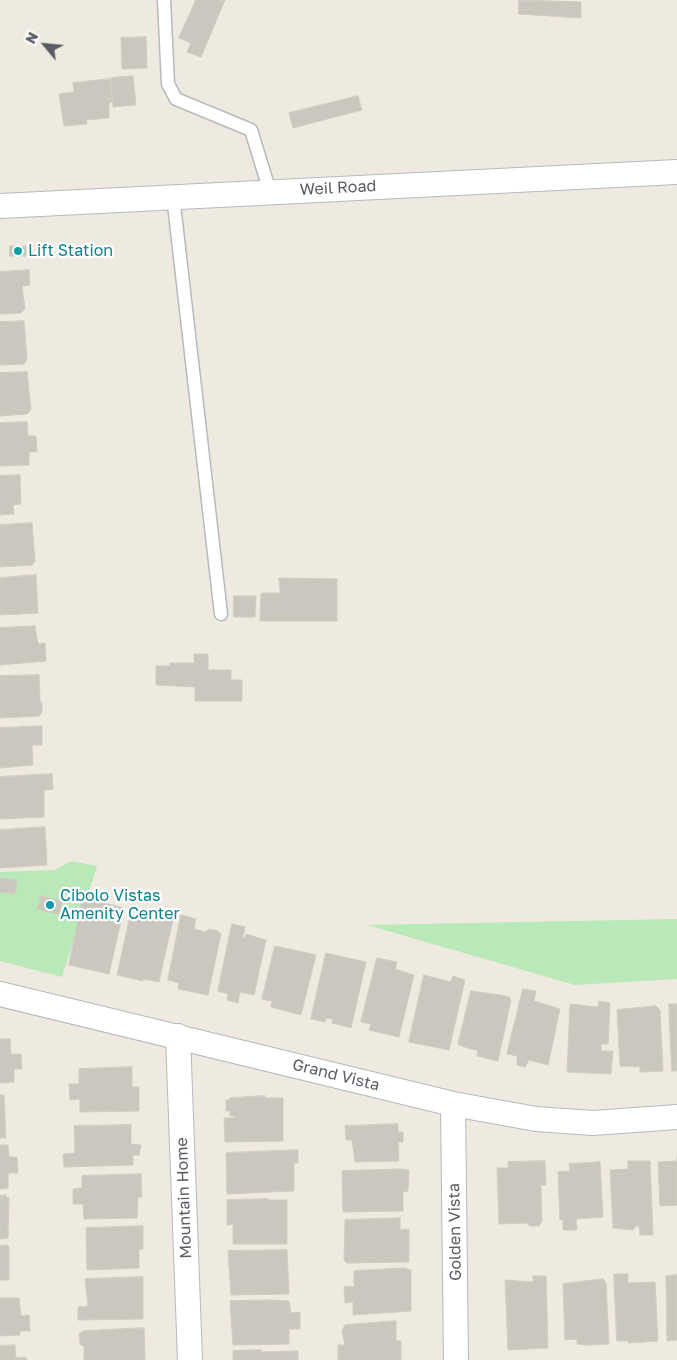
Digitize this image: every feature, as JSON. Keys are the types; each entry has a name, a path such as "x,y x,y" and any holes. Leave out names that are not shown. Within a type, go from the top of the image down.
{"street":[{"name":"Weil Road","path":"0,206 677,172"},
{"name":"Grand Vista","path":"0,994 453,1104 536,1119 593,1123 677,1117"},
{"name":"Mountain Home","path":"178,1036 190,1360"},
{"name":"Golden Vista","path":"453,1104 456,1360"}],"lane":[{"path":"164,0 168,84 176,99 251,130 270,192"},
{"path":"173,196 221,614"}],"green space":[{"path":"71,861 97,866 62,977 0,961 0,872 55,870"},
{"path":"677,919 677,979 575,985 367,925"}],"building":[{"path":"196,0 225,0 201,57 187,52 191,43 179,38"},
{"path":"519,0 581,2 581,18 519,14"},
{"path":"146,37 147,68 122,69 121,38"},
{"path":"133,76 136,105 113,107 111,78"},
{"path":"110,79 112,102 109,103 109,118 86,120 87,124 64,126 59,94 74,92 73,83"},
{"path":"358,96 362,110 293,128 289,113"},
{"name":"Lift Station","path":"10,246 26,246 26,256 10,256"},
{"path":"29,270 30,285 22,286 25,309 21,313 0,314 0,272"},
{"path":"24,321 27,360 24,364 0,365 0,322"},
{"path":"27,372 31,410 27,414 0,416 0,373"},
{"path":"27,422 28,436 36,436 37,452 29,452 29,465 0,466 0,423"},
{"path":"20,475 21,504 13,505 14,514 0,515 0,476"},
{"path":"32,523 35,561 32,565 0,567 0,525"},
{"path":"36,575 38,613 0,615 0,578"},
{"path":"279,578 337,579 337,621 260,621 261,593 280,593"},
{"path":"234,596 256,596 255,617 234,617"},
{"path":"35,626 38,644 45,643 46,661 0,665 0,628"},
{"path":"194,654 208,654 208,670 231,670 231,680 242,680 242,701 195,701 195,687 156,685 156,666 170,666 170,663 194,663"},
{"path":"39,675 42,712 39,716 0,718 0,676"},
{"path":"42,726 42,745 32,745 33,765 0,768 0,728"},
{"path":"52,774 53,789 44,790 44,817 0,819 0,777"},
{"path":"45,827 47,865 0,868 0,830"},
{"name":"Cibolo Vistas Amenity Center","path":"0,878 17,880 15,894 0,892"},
{"path":"84,893 97,896 96,901 124,908 109,974 69,965"},
{"name":"Cibolo Vistas Amenity Center","path":"41,896 62,901 59,914 38,909"},
{"path":"160,912 174,915 159,982 143,979 143,981 117,975 130,916 138,917 142,914 158,922"},
{"path":"181,915 196,919 194,929 205,932 209,929 218,931 221,934 208,995 178,989 179,983 168,980"},
{"path":"232,924 245,927 243,937 245,938 246,934 266,940 254,995 240,992 238,1003 227,1000 228,994 218,991"},
{"path":"275,946 316,955 301,1015 271,1007 272,1001 262,999"},
{"path":"326,953 366,962 351,1028 332,1023 333,1019 326,1018 325,1022 311,1019"},
{"path":"377,958 397,962 395,969 414,975 399,1037 369,1030 371,1024 361,1022"},
{"path":"424,975 451,982 453,976 465,980 449,1050 409,1042"},
{"path":"523,989 536,991 534,1001 560,1009 548,1065 529,1060 525,1067 517,1065 517,1056 507,1054"},
{"path":"471,991 501,995 509,997 511,1000 498,1061 477,1056 478,1051 458,1045"},
{"path":"599,1001 610,1003 608,1044 601,1044 601,1051 613,1051 611,1074 567,1072 570,1004 598,1007"},
{"path":"669,1004 677,1004 677,1071 672,1071"},
{"path":"656,1006 660,1010 663,1071 640,1072 640,1067 620,1066 617,1010"},
{"path":"0,1039 10,1039 11,1054 21,1054 22,1069 14,1069 14,1082 0,1083"},
{"path":"132,1067 132,1087 139,1087 139,1111 80,1112 80,1099 70,1100 69,1084 79,1084 79,1069"},
{"path":"0,1095 4,1095 6,1138 0,1138"},
{"path":"265,1096 265,1098 283,1098 283,1141 225,1142 224,1118 235,1118 230,1116 230,1111 226,1111 226,1100 230,1100 230,1098"},
{"path":"398,1124 398,1132 403,1132 403,1142 398,1142 399,1161 355,1162 352,1140 346,1140 345,1126"},
{"path":"131,1125 131,1144 141,1145 139,1155 133,1155 133,1165 64,1167 63,1154 75,1153 74,1126"},
{"path":"0,1145 8,1145 9,1157 17,1157 18,1173 8,1173 8,1188 0,1189"},
{"path":"298,1150 298,1163 294,1163 294,1191 227,1194 226,1153"},
{"path":"545,1161 546,1185 541,1185 542,1221 539,1226 530,1226 526,1223 499,1224 497,1168 508,1168 508,1162"},
{"path":"628,1161 650,1161 653,1235 640,1235 639,1226 636,1226 633,1230 613,1228 610,1170 628,1169"},
{"path":"677,1161 677,1205 660,1206 658,1162"},
{"path":"600,1162 603,1217 576,1219 577,1230 563,1230 563,1220 560,1220 558,1172 570,1171 569,1164"},
{"path":"409,1170 408,1191 403,1192 403,1211 343,1212 342,1171"},
{"path":"141,1174 142,1197 138,1197 137,1218 84,1219 83,1204 73,1204 73,1189 82,1188 82,1176"},
{"path":"6,1195 6,1198 9,1197 8,1238 0,1239 0,1196"},
{"path":"227,1200 287,1200 287,1244 233,1244 233,1224 227,1225"},
{"path":"400,1218 400,1230 409,1229 409,1262 347,1263 344,1260 345,1220"},
{"path":"143,1226 143,1249 139,1249 139,1268 87,1270 86,1228"},
{"path":"7,1245 9,1247 9,1280 0,1280 0,1246"},
{"path":"287,1250 289,1294 231,1295 228,1251"},
{"path":"404,1268 411,1270 411,1311 353,1315 353,1302 345,1303 344,1286 354,1287 354,1271"},
{"path":"614,1274 628,1274 628,1283 655,1282 658,1341 628,1343 628,1341 617,1341"},
{"path":"677,1275 677,1340 667,1341 666,1276"},
{"path":"533,1276 546,1276 548,1348 508,1350 505,1280 533,1282"},
{"path":"143,1277 143,1319 78,1320 78,1307 88,1306 85,1279"},
{"path":"603,1279 606,1283 609,1344 587,1345 577,1344 577,1339 565,1340 563,1284"},
{"path":"0,1298 19,1298 21,1316 29,1315 30,1331 20,1331 20,1335 0,1336"},
{"path":"230,1301 289,1301 291,1313 300,1312 300,1329 289,1329 289,1344 233,1345"},
{"path":"396,1321 396,1341 401,1341 401,1360 338,1360 338,1345 345,1345 342,1331 345,1325"},
{"path":"144,1328 145,1360 84,1360 84,1347 80,1344 79,1334 83,1331"},
{"path":"15,1345 16,1358 26,1357 27,1360 0,1360 0,1346"},
{"path":"261,1350 261,1352 298,1351 298,1360 233,1360 233,1351"}],"place":[{"name":"Lift Station","path":"18,251"},
{"name":"Cibolo Vistas Amenity Center","path":"50,905"}]}
